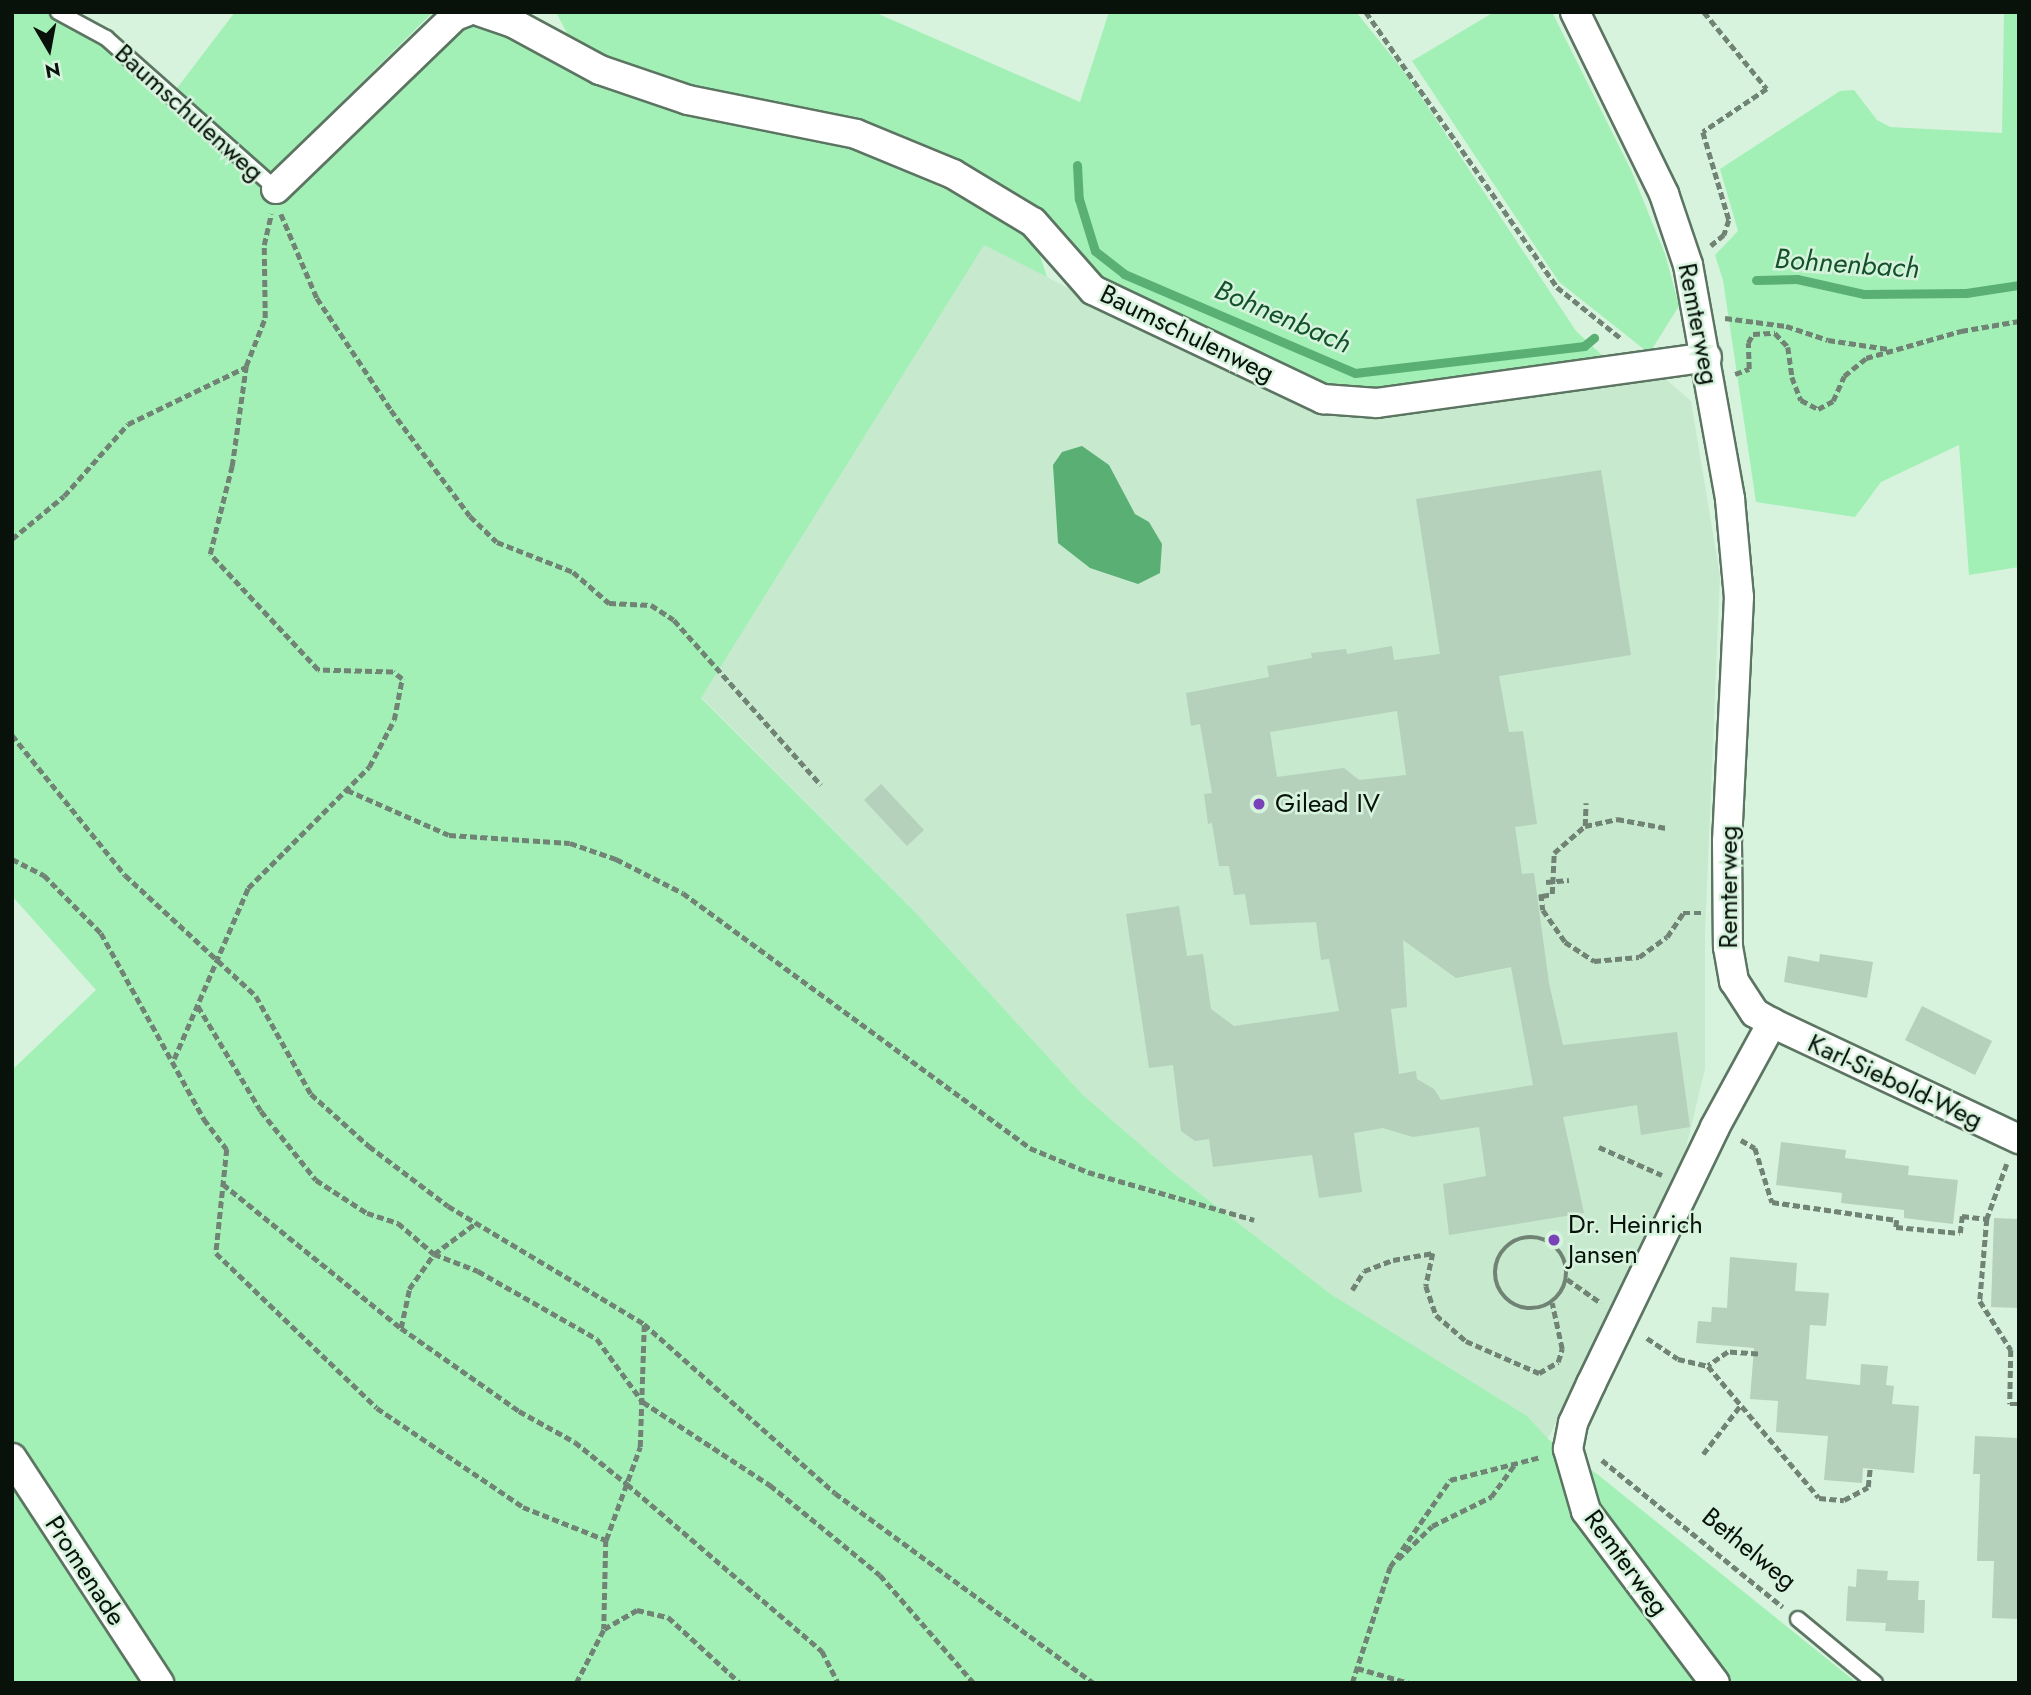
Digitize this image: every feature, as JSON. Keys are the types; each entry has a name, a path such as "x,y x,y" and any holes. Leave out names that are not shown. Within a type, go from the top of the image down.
{"street":[{"name":"Baumschulenweg","path":"276,189 455,16 466,12"},
{"name":"Baumschulenweg","path":"481,12 513,23 600,69 688,100 856,134 954,174 1033,222 1093,290 1323,399 1377,402 1639,366 1708,368"},
{"name":"Remterweg","path":"1575,12 1664,194 1688,265 1699,315 1734,530 1739,597 1726,912 1730,964 1740,995 1755,1013 1772,1023 1715,1127 1573,1423 1568,1449 1573,1477 1586,1511 1715,1683"},
{"name":"Karl-Siebold-Weg","path":"1772,1023 2018,1139"},
{"name":"Promenade","path":"12,1458 159,1683"}],"lane":[{"name":"Baumschulenweg","path":"58,12 106,38 276,189"},
{"name":"Bethelweg","path":"1798,1619 1875,1683"}],"path":[{"path":"1366,12 1558,287 1626,342 1639,366"},
{"path":"1688,265 1724,235 1729,220 1703,132 1767,89 1704,12"},
{"path":"174,1059 219,962 248,888 369,767 394,720 402,679 393,672 318,670 210,554 232,466 246,366 265,318 264,246 276,189"},
{"path":"276,189 284,228 317,298 391,410 470,516 497,542 573,572 609,603 651,606 674,620 821,785"},
{"path":"1699,315 1786,326 1828,340 1889,349"},
{"path":"1708,368 1746,372 1753,334 1775,333 1788,346 1792,377 1801,400 1818,409 1833,401 1853,366 1889,349 2019,321"},
{"path":"12,539 64,496 128,424 246,366"},
{"path":"12,735 125,875 256,996 312,1094 369,1146 476,1223 644,1324 835,1493 1094,1683"},
{"path":"347,790 449,835 570,843 616,859 683,893 1030,1148 1112,1180 1254,1220"},
{"path":"1585,827 1586,803"},
{"path":"1666,828 1617,819 1585,827 1554,853 1548,882 1552,894 1541,895 1543,910 1565,942 1594,961 1639,957 1667,937 1683,913 1726,912"},
{"path":"12,859 44,875 101,933 174,1059 204,1119 227,1149 216,1254 377,1408 523,1507 606,1539"},
{"path":"1548,882 1569,880"},
{"path":"198,1006 261,1111 316,1181 367,1213 398,1223 433,1254 478,1271 597,1339 643,1402 770,1485 880,1575 974,1683"},
{"path":"1715,1127 1755,1148 1772,1202 1897,1220 1896,1227 1960,1233 1962,1216 1987,1219"},
{"path":"2018,1139 1987,1219 1980,1301 2011,1350 2010,1404 2019,1404"},
{"path":"1599,1147 1661,1175"},
{"path":"223,1184 401,1328 519,1411 575,1442 627,1484 822,1651 838,1683"},
{"path":"401,1328 409,1289 433,1254 476,1223"},
{"path":"1352,1290 1364,1271 1393,1259 1433,1253 1426,1286 1436,1315 1466,1341 1539,1374 1558,1362 1562,1349 1552,1303 1567,1279 1563,1256 1546,1240 1523,1238 1503,1250 1495,1271 1500,1293 1518,1308 1552,1303"},
{"path":"1567,1279 1623,1319"},
{"path":"576,1683 604,1629 606,1539 640,1447 644,1324"},
{"path":"1648,1336 1678,1359 1708,1366 1819,1498 1844,1500 1868,1487 1870,1467"},
{"path":"1708,1366 1728,1352 1758,1354"},
{"path":"1703,1454 1741,1406"},
{"name":"Bethelweg","path":"1593,1453 1798,1619"},
{"path":"1352,1683 1390,1567 1450,1480 1514,1464 1491,1497 1432,1526 1390,1567"},
{"path":"604,1629 637,1610 668,1617 740,1683"},
{"path":"1357,1668 1409,1683"}],"shaded area":[{"path":"12,12 78,12 108,30 174,92 235,12 433,12 269,174 286,190 458,23 488,20 849,147 1006,216 1037,246 1047,277 984,245 701,698 914,911 1083,1095 1172,1172 1332,1295 1527,1416 1548,1439 1597,1474 1857,1683 12,1683 12,1070 96,990 12,896"},
{"path":"556,12 874,12 1080,102 1109,12 1356,12 1406,74 1576,331 1606,359 1373,394 1324,387 1117,297 952,164 690,94 573,45"},
{"path":"1494,12 1552,12 1631,170 1665,254 1679,306 1652,349 1645,350 1559,282 1412,61"},
{"path":"2004,12 2019,12 2019,567 1969,575 1959,445 1881,482 1855,517 1756,502 1723,280 1715,255 1738,231 1720,169 1840,91 1854,90 1877,120 1890,127 2002,133"},
{"name":"Gilead IV","path":"984,244 1107,308 1662,376 1691,401 1720,576 1705,931 1705,1069 1685,1152 1548,1439 1332,1295 1172,1172 1083,1095 914,911 701,697"},
{"path":"1082,446 1109,465 1135,514 1149,522 1162,544 1160,573 1138,584 1090,568 1058,543 1053,465 1062,452"}],"building":[{"path":"1601,470 1631,655 1499,676 1509,732 1523,731 1537,824 1515,827 1522,874 1534,873 1549,983 1563,1045 1677,1032 1690,1127 1641,1135 1637,1105 1563,1117 1584,1213 1449,1235 1443,1184 1486,1176 1479,1127 1413,1137 1383,1128 1354,1133 1362,1192 1319,1198 1312,1155 1213,1167 1209,1139 1195,1141 1181,1131 1173,1065 1149,1068 1126,914 1179,906 1187,956 1203,954 1211,1009 1234,1026 1339,1011 1329,959 1321,960 1316,922 1250,925 1245,894 1234,895 1229,866 1219,866 1212,823 1208,824 1204,794 1212,793 1200,724 1191,726 1186,693 1269,677 1267,666 1312,658 1311,653 1346,649 1347,654 1392,646 1394,660 1440,654 1416,499","holes":["1397,711 1406,775 1359,780 1344,768 1277,777 1270,732","1403,940 1456,978 1511,967 1533,1085 1441,1100 1434,1089 1417,1079 1416,1071 1399,1074 1391,1009 1407,1007"]},
{"path":"881,784 924,830 907,846 864,800"},
{"path":"1820,954 1873,962 1867,998 1784,982 1788,956 1819,962"},
{"path":"1922,1006 1992,1041 1975,1075 1905,1040"},
{"path":"1781,1142 1846,1150 1845,1158 1909,1166 1908,1175 1958,1180 1953,1224 1904,1218 1904,1210 1841,1203 1842,1193 1776,1185"},
{"path":"1994,1218 2019,1219 2019,1308 1991,1307"},
{"path":"1730,1257 1797,1263 1795,1291 1829,1293 1826,1326 1810,1325 1806,1379 1860,1385 1861,1364 1888,1366 1886,1385 1894,1386 1892,1404 1919,1406 1914,1473 1863,1468 1862,1483 1824,1480 1828,1436 1776,1432 1778,1401 1750,1399 1754,1348 1696,1343 1698,1321 1711,1322 1712,1307 1727,1308"},
{"path":"1975,1436 2019,1438 2019,1619 1992,1618 1994,1561 1977,1561 1980,1474 1973,1474"},
{"path":"1857,1569 1888,1571 1887,1580 1919,1581 1918,1600 1925,1600 1924,1633 1885,1631 1886,1623 1846,1621 1848,1586 1856,1587"}],"waterway":[{"name":"Bohnenbach","path":"1077,165 1079,199 1095,251 1124,274 1355,373 1584,346 1594,338"},
{"name":"Bohnenbach","path":"1756,280 1797,279 1864,294 1966,293 2019,285"}],"place":[{"name":"Gilead IV","path":"1259,804"},
{"name":"Dr. Heinrich Jansen","path":"1554,1240"}]}
